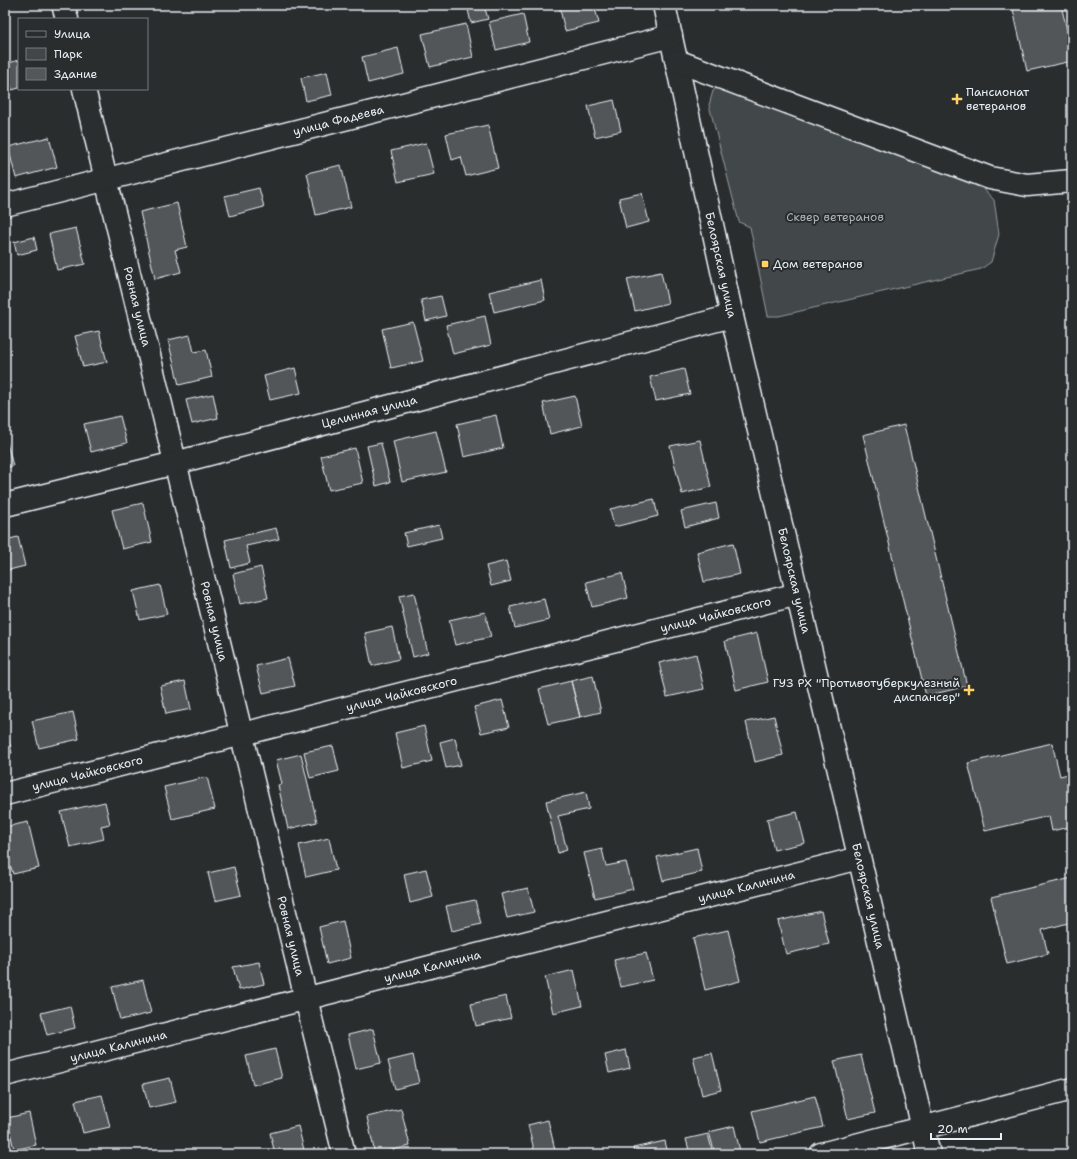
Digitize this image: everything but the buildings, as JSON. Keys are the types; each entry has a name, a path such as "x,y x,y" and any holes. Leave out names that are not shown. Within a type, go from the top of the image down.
{"street":[{"path":"63,5 67,18"},
{"name":"Белоярская улица","path":"664,5 732,316 929,1154"},
{"name":"улица Фадеева","path":"5,205 671,36"},
{"path":"677,61 990,178 1027,185 1072,181"},
{"name":"Ровная улица","path":"84,90 344,1154"},
{"name":"Целинная улица","path":"5,505 175,463 732,316"},
{"name":"улица Чайковского","path":"5,794 798,594"},
{"name":"улица Калинина","path":"5,1075 859,858"},
{"path":"821,1154 1072,1089"}],"green space":[{"name":"Сквер ветеранов","path":"721,84 976,181 994,200 999,234 991,262 981,269 779,316 768,316 750,227 739,222 709,105 713,91"}],"place":[{"name":"Пансионат ветеранов","path":"957,99"},
{"name":"Дом ветеранов","path":"765,264"},
{"name":"ГУЗ РХ \"Противотуберкулезный диспансер\"","path":"969,690"}]}
